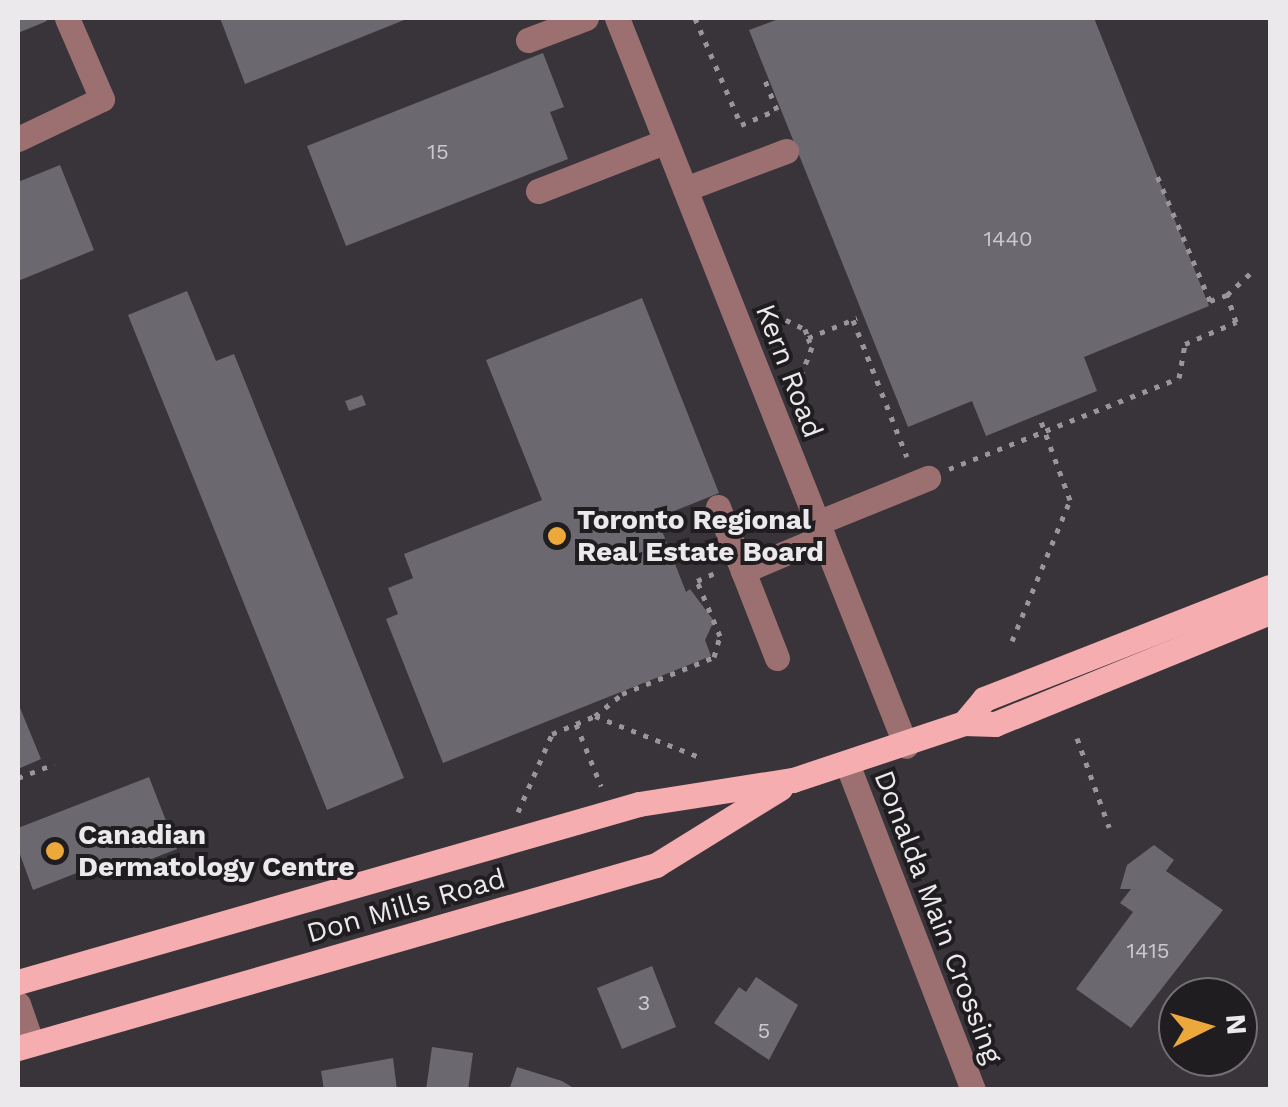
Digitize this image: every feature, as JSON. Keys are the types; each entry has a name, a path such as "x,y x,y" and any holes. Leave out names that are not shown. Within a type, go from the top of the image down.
{"main road":[{"name":"Don Mills Road","path":"964,723 984,699 1270,587"},
{"name":"Don Mills Road","path":"18,982 639,804 793,780 848,766 964,723 995,724 1270,612"},
{"name":"Don Mills Road","path":"25,1046 656,864 793,780"}],"street":[{"path":"18,139 102,99 67,18"},
{"path":"528,40 586,18"},
{"name":"Kern Road","path":"617,18 906,746"},
{"path":"538,192 666,141"},
{"path":"686,189 786,151"},
{"path":"741,566 922,480"},
{"path":"718,507 778,658"},
{"name":"Donalda Main Crossing","path":"848,766 973,1090"},
{"path":"18,1004 25,1046"}],"path":[{"path":"696,18 744,135"},
{"path":"741,125 777,110 764,76"},
{"path":"1156,171 1210,301 1227,295 1252,272"},
{"path":"808,338 855,319 922,480 1179,378 1185,344 1236,322 1227,295"},
{"path":"774,314 805,328 812,348 800,378"},
{"path":"1012,641 1070,500 1042,421"},
{"path":"517,812 552,734 595,716 622,694 714,657 720,636 697,580 741,566"},
{"path":"595,716 702,758"},
{"path":"576,724 602,789"},
{"path":"1077,738 1109,827"},
{"path":"18,778 54,764"}],"building":[{"path":"18,18 45,18 47,21 18,33"},
{"path":"220,18 409,18 245,84"},
{"path":"781,18 1094,18 1209,306 1084,357 1097,391 986,436 972,401 908,427 749,30"},
{"path":"543,53 564,107 550,112 568,159 346,246 307,146"},
{"path":"60,165 94,250 18,281 18,182"},
{"path":"187,291 216,361 234,354 404,778 327,810 128,315"},
{"name":"Toronto Regional Real Estate Board","path":"642,298 719,493 657,518 686,592 690,589 714,621 705,640 711,656 443,763 386,619 398,614 388,588 413,578 404,554 542,500 486,360"},
{"path":"362,395 366,405 349,411 345,401"},
{"path":"18,703 41,759 18,769"},
{"path":"149,777 177,849 105,877 100,864 33,890 18,849 18,828"},
{"path":"1154,845 1174,860 1166,871 1223,910 1171,977 1158,977 1158,993 1131,1028 1076,989 1133,912 1120,903 1131,889 1120,889 1127,865"},
{"path":"652,966 676,1027 622,1049 597,988"},
{"path":"756,977 798,1005 769,1060 714,1023 739,987 746,992"},
{"path":"432,1047 473,1053 468,1090 426,1090"},
{"path":"393,1058 397,1090 324,1090 321,1071"},
{"path":"517,1067 562,1081 577,1090 509,1090"}],"place":[{"name":"Toronto Regional Real Estate Board","path":"557,536"},
{"name":"Canadian Dermatology Centre","path":"55,851"}]}
